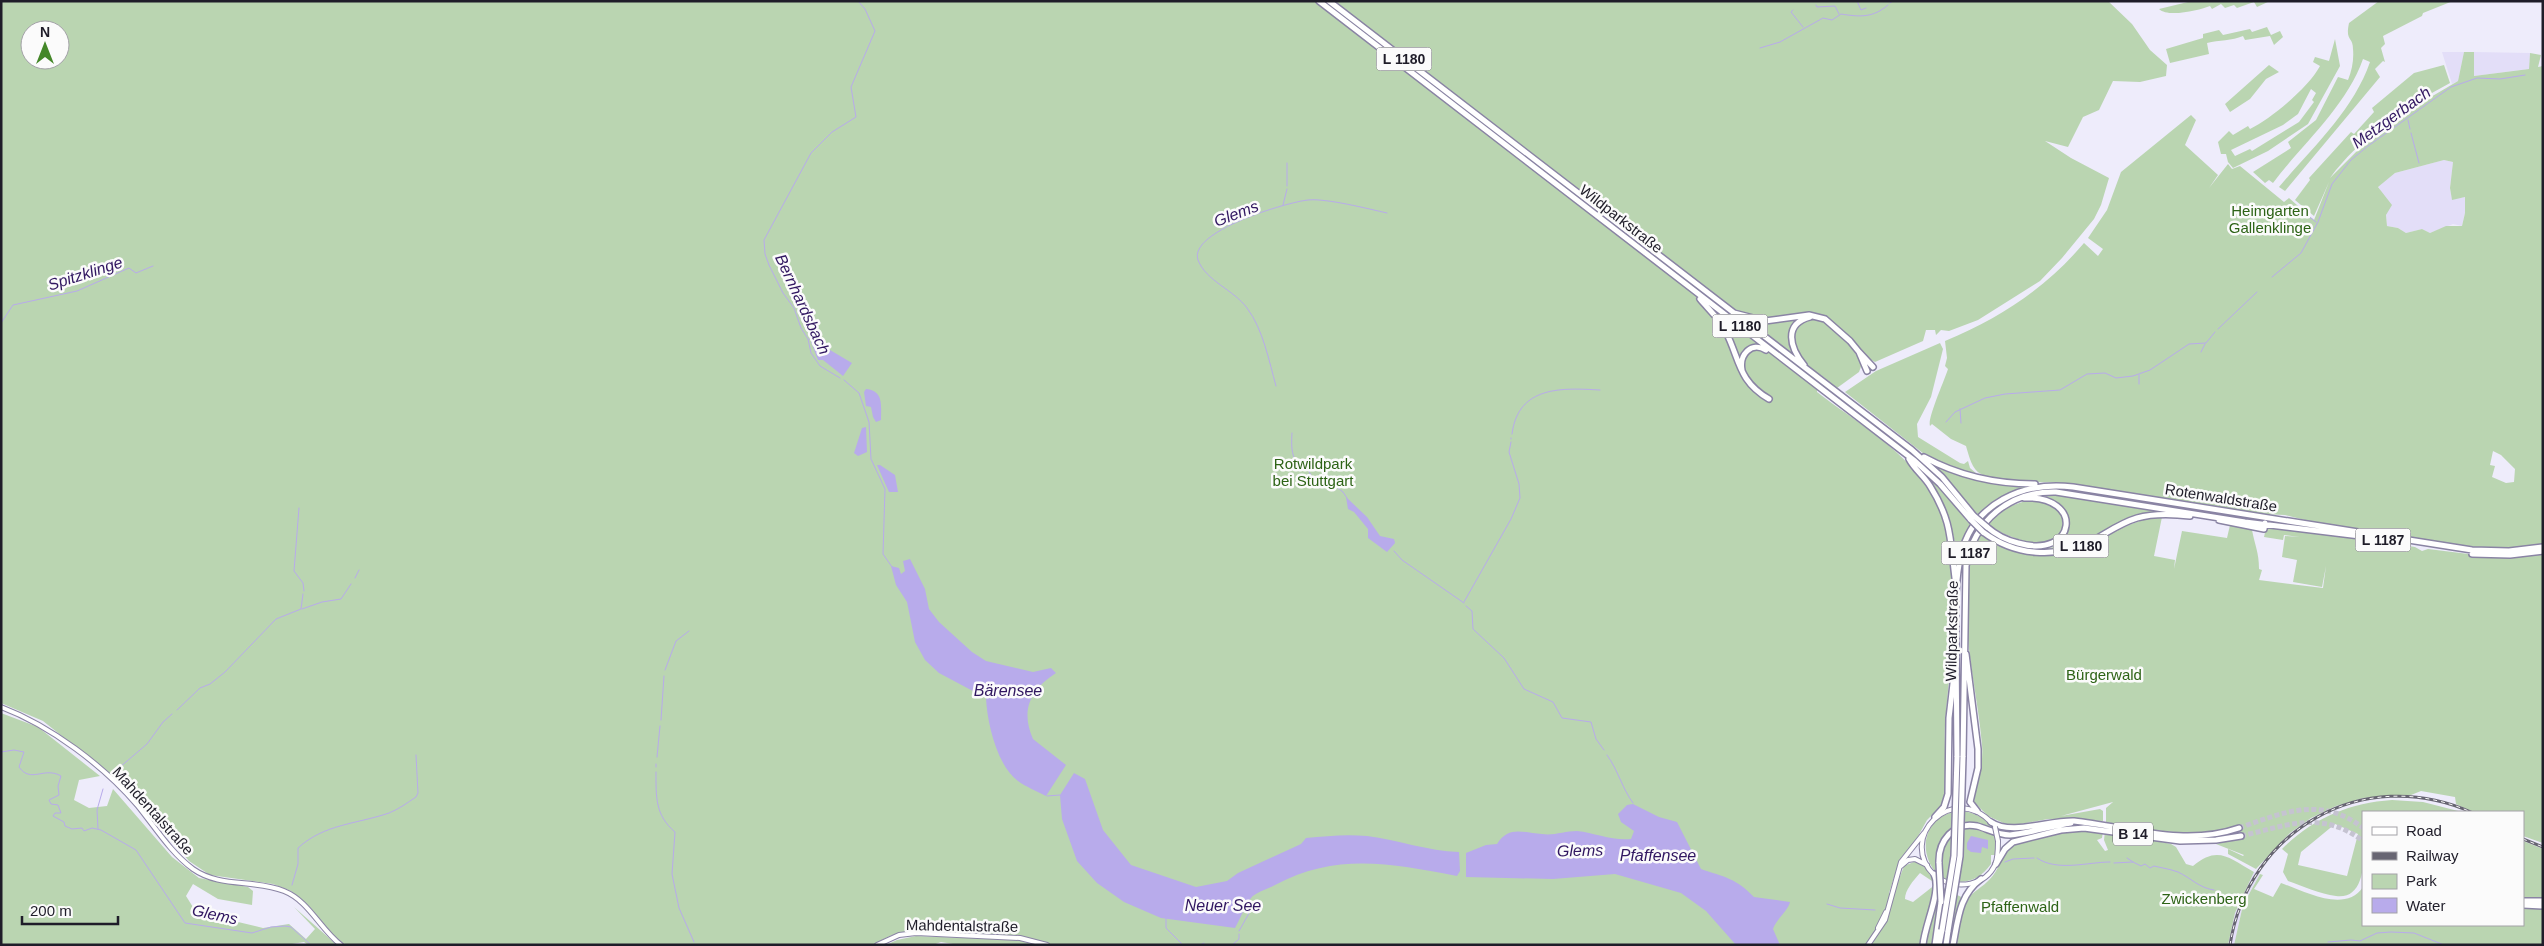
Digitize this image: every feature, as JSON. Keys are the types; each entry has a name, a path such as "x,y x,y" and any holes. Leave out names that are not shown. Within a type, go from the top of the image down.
{"highway":[{"name":"Wildparkstraße","path":"1319,1 1478,120"},
{"name":"Wildparkstraße","path":"1329,1 1694,291 1907,456"},
{"name":"Wildparkstraße","path":"1488,128 1912,450"},
{"name":"L 1180","path":"1694,291 1724,329 1744,375 1754,388 1769,399"},
{"name":"L 1180","path":"1731,312 1765,321 1804,315 1815,316"},
{"name":"L 1180","path":"1808,370 1793,350 1791,336 1800,321 1815,316"},
{"path":"1815,316 1832,324 1874,367"},
{"name":"L 1180","path":"1744,375 1742,357 1750,349 1763,348 1774,356 1786,361"},
{"path":"1859,352 1867,371"},
{"name":"L 1180","path":"1912,450 1945,468 1975,478 2005,483 2044,485"},
{"name":"L 1180","path":"1912,450 1942,477 1972,518"},
{"name":"L 1180","path":"1907,456 1940,484 1985,530 2010,547 2029,552 2049,553 2083,545 2120,524 2146,516 2172,514 2219,520 2230,519"},
{"name":"L 1187","path":"1907,456 1930,486 1946,517 1954,547 1957,590"},
{"name":"Rotenwaldstraße","path":"1957,590 1961,554 1967,538 1977,521 1991,506 2006,497 2021,490 2044,485 2074,487 2472,550 2509,551 2543,549"},
{"name":"Rotenwaldstraße","path":"2019,498 2035,493 2056,492 2264,526"},
{"name":"Wildparkstraße","path":"1960,757 1965,575 1973,541 1982,526 1994,513 2019,498"},
{"name":"L 1180","path":"1985,530 2026,545 2047,546 2058,540 2066,524 2060,507 2045,499 2019,498"},
{"name":"Rotenwaldstraße","path":"2219,520 2483,555 2519,554 2543,549"},
{"name":"Wildparkstraße","path":"1957,590 1956,665 1960,757"},
{"path":"1964,629 1978,749 1976,776 1970,802 1978,811"},
{"name":"L 1187","path":"1935,817 1946,802 1949,718 1956,665"},
{"path":"1946,945 1945,931 1954,856 1960,757"},
{"path":"1991,822 2011,828 2059,820 2084,822"},
{"name":"B 14","path":"1935,945 1941,902 1940,850 1944,839 1952,831 1963,826 1977,826 1999,834 2010,834 2084,822 2182,837 2215,835 2239,828"},
{"name":"B 14","path":"1996,864 2005,848 2013,842 2073,829 2100,828 2161,840 2186,842 2223,840 2241,836"},
{"path":"1923,945 1928,917 1937,891 1934,874"},
{"name":"B 14","path":"1953,945 1964,898 1969,889 1981,879"},
{"path":"2524,901 2543,901"},
{"path":"2524,905 2543,906"},
{"path":"1939,945 1945,931"}],"main road":[{"name":"Mahdentalstraße","path":"1,707 41,725 112,779 192,868 215,879 271,888 291,894 305,905 341,945"},
{"path":"1935,817 1955,808 1978,811 1995,827 1998,841 1996,864"},
{"name":"L 1187","path":"1868,945 1878,931 1886,912 1903,859 1935,817"},
{"path":"1925,830 1923,849 1927,865"},
{"path":"1899,868 1905,862 1913,859 1920,860 1934,874 1954,884 1970,884 1981,879"},
{"name":"B 14","path":"1981,879 1996,864"},
{"name":"Mahdentalstraße","path":"877,945 899,935 916,933 1020,938 1047,945"}],"shaded area":[{"path":"2442,52 2464,52 2458,81 2452,84"},
{"path":"2474,52 2530,53 2529,69 2474,76"},
{"path":"2444,160 2453,162 2450,189 2452,199 2465,197 2465,213 2462,226 2453,224 2430,233 2422,229 2406,233 2398,228 2387,226 2386,215 2389,207 2378,186 2395,173"},
{"path":"2254,872 2260,874 2243,905 2234,945 2228,945 2235,913"}],"green space":[{"name":"Rotwildpark bei Stuttgart","path":"1,1 2108,1 2132,24 2150,50 2167,65 2166,76 2140,82 2113,81 2099,110 2083,117 2068,147 2045,141 2071,158 2109,178 2101,205 2094,219 2040,281 1978,320 1949,331 1941,330 1936,335 1935,330 1926,330 1923,341 1875,362 1868,358 1849,337 1847,340 1862,364 1859,372 1837,388 1821,375 1817,381 1817,392 1875,434 1915,471 1926,485 1940,510 1949,539 1953,569 1954,601 1945,725 1945,796 1942,805 1927,820 1916,840 1900,859 1889,893 1893,895 1904,866 1916,861 1924,865 1935,883 1920,873 1912,882 1905,899 1913,902 1936,884 1967,900 1990,879 2008,851 2019,843 2055,834 2103,831 2102,838 2097,840 2105,851 2108,850 2104,840 2105,831 2171,844 2176,847 2186,864 2193,866 2210,856 2217,855 2230,858 2254,872 2235,913 2228,945 1053,945 1021,936 911,932 892,935 872,945 346,945 335,937 309,906 291,891 273,884 210,875 189,861 126,787 43,721 1,703"},
{"path":"2192,1 2270,1 2257,7 2254,2 2237,8 2234,5 2225,8 2221,4 2212,9 2210,6 2176,13 2163,12 2159,9"},
{"path":"2379,1 2453,1 2423,13 2422,16 2383,36 2385,44 2381,48 2385,62 2383,61 2375,69 2380,77 2285,191 2279,187 2330,128 2353,97 2363,80 2370,62 2363,59 2346,93 2335,109 2273,183 2269,180 2265,183 2253,172 2291,148 2288,142 2316,120 2338,77 2348,80 2352,69 2353,57 2353,45 2348,33 2349,23"},
{"path":"2267,27 2271,35 2280,31 2283,37 2274,45 2270,36 2245,40 2243,36 2207,43 2209,54 2170,63 2166,49 2203,38 2203,34 2219,30 2223,35 2250,29 2252,32"},
{"path":"2335,39 2340,66 2308,124 2268,151 2233,168 2228,162 2226,154 2221,154 2218,142 2229,131 2233,135 2248,126 2250,129 2279,110 2315,74 2320,66 2313,62 2315,57 2329,61","holes":["2311,89 2316,93 2312,100 2314,102 2299,122 2252,151 2250,149 2235,156 2231,150 2283,125 2298,114"]},
{"name":"Heimgarten Gallenklinge","path":"2464,52 2474,52 2474,76 2529,69 2530,53 2541,55 2538,67 2543,66 2543,545 2519,549 2482,550 2325,525 2285,515 2262,514 2063,483 2010,482 1990,478 1978,472 1971,462 1966,446 1951,439 1932,424 1930,426 1934,408 1948,369 1945,366 1947,358 1945,341 1985,322 2021,300 2054,274 2084,243 2098,256 2103,249 2088,238 2107,210 2121,172 2191,115 2196,120 2185,145 2218,175 2209,188 2228,164 2232,169 2240,166 2284,202 2289,198 2314,220 2329,182 2314,216 2295,200 2310,180 2309,178 2351,132 2354,134 2374,112 2372,108 2414,73 2444,65 2450,83 2417,102 2369,136 2330,178 2366,142 2419,104 2458,81","holes":["2444,160 2453,162 2450,188 2452,200 2465,197 2465,213 2462,226 2446,226 2430,233 2422,229 2406,233 2398,228 2387,226 2386,215 2392,205 2378,187 2395,173","2493,451 2501,455 2515,469 2514,482 2506,483 2492,477 2495,466 2490,465"]},
{"path":"2269,65 2279,72 2266,79 2250,99 2230,112 2225,104"},
{"path":"1940,343 1943,349 1931,397 1917,424 1918,437 1960,463 1964,464 1968,461 1970,468 1977,474 1959,471 1924,454 1845,392 1876,371"},
{"path":"1933,464 1980,481 2028,486 2002,497 1979,516"},
{"path":"1917,466 1938,485 1971,526 1961,544 1957,564 1955,543 1949,518"},
{"path":"2056,494 2170,512 2143,516 2101,535 2068,546 2043,549 2054,546 2062,541 2067,533 2068,525 2061,507 2053,500 2042,495"},
{"path":"2028,500 2050,502 2061,513 2062,529 2058,538 2049,543 2023,541 1996,530 1987,524 2008,507"},
{"name":"Bürgerwald","path":"2162,517 2154,556 2175,560 2174,569 2182,531 2227,538 2230,525 2252,530 2258,553 2259,569 2262,570 2259,580 2323,588 2326,566 2322,587 2293,582 2297,560 2282,557 2285,536 2300,537 2284,535 2283,540 2264,537 2266,528 2306,530 2415,547 2422,551 2428,549 2501,558 2543,554 2543,843 2524,836 2524,811 2471,811 2456,804 2455,797 2421,791 2411,795 2363,798 2336,806 2311,818 2290,833 2256,869 2228,854 2228,849 2244,855 2216,844 2241,838 2240,833 2200,839 2239,831 2238,826 2188,833 2106,822 2106,808 2113,802 2061,816 2100,809 2103,811 2103,821 2048,819 2010,826 1988,816 1974,802 1982,760 1982,745 1971,666 1966,611 1967,584 1971,558 1980,534 2022,552 2035,555 2063,554 2078,550 2116,531 2146,519"},
{"path":"1986,530 2013,543 2024,547 2004,540"},
{"path":"1,713 38,727 100,776 79,780 74,800 89,808 107,806 113,789 172,857 199,878 248,887 253,891 252,905 218,899 193,884 186,896 196,912 263,928 289,924 306,939 315,929 294,907 337,945 308,945 304,942 286,945 1,945"},
{"path":"2392,800 2423,802 2458,811 2362,811 2362,871 2356,888 2348,895 2336,896 2318,892 2288,881 2283,872 2288,854 2282,849 2294,838 2319,821 2346,809","holes":["2335,824 2358,834 2347,876 2298,865 2301,852"]},
{"path":"1958,811 1978,815 1992,828 1978,824 1966,824 1956,826 1948,831 1938,848 1937,874 1927,855 1927,835 1931,827 1938,820 1947,814"},
{"path":"1971,828 1995,835 1997,841 1995,855 1991,855 1991,864 1976,878 1964,882 1943,878 1942,860 1945,845 1954,834"},
{"path":"2524,841 2543,849 2543,945 2234,945 2243,905 2260,874 2263,875 2254,889 2273,897 2281,883 2312,895 2335,900 2346,899 2355,895 2362,888 2362,926 2524,926"},
{"path":"916,936 1018,940 1035,945 959,945 941,942 933,945 886,945 897,940"}],"water":[{"path":"813,340 852,363 843,376 823,360 818,360 811,342"},
{"path":"866,389 872,390 879,396 881,420 876,422 871,407 866,406 864,392"},
{"path":"866,427 867,452 858,456 854,453 862,428"},
{"path":"877,465 895,475 898,492 889,492"},
{"path":"1346,497 1367,517 1380,536 1394,539 1395,543 1387,552 1368,538 1368,529 1354,512 1348,509"},
{"name":"Bärensee","path":"910,559 925,589 929,609 939,622 972,652 986,661 1033,672 1051,668 1056,673 1047,679 1034,693 1028,710 1029,728 1033,739 1066,765 1046,796 1018,781 1004,765 994,743 988,719 986,698 939,673 925,660 915,642 907,602 896,585 891,566 899,568 901,574 905,571 903,561"},
{"name":"Neuer See","path":"1074,773 1085,779 1103,830 1131,865 1196,887 1227,881 1238,873 1301,844 1306,838 1352,835 1390,840 1436,850 1459,852 1460,871 1457,876 1387,865 1343,864 1298,875 1256,894 1249,901 1235,928 1161,918 1124,902 1097,883 1077,861 1062,819 1060,795"},
{"name":"Pfaffensee","path":"1633,804 1659,817 1677,822 1701,869 1735,882 1754,897 1790,902 1773,929 1780,945 1736,945 1706,911 1681,893 1615,874 1553,879 1466,877 1466,853 1486,845 1497,844 1506,834 1512,832 1550,834 1577,831 1618,839 1631,839 1634,831 1621,822 1618,814 1627,805"},
{"path":"1971,836 1988,840 1988,849 1982,847 1981,853 1971,852 1967,849 1967,843"}],"waterway":[{"name":"Bernhardsbach","path":"840,378 820,366 811,353 808,339 801,328 794,308 783,293 769,265 765,254 764,240 811,153 832,132 856,117 851,87 875,31 865,9 858,1"},
{"path":"1857,1 1861,10 1866,8"},
{"path":"1816,5 1817,7 1835,6 1839,14"},
{"path":"1760,48 1780,42 1823,18 1832,20 1841,14 1866,16 1888,5"},
{"path":"1793,10 1791,12 1803,27"},
{"name":"Metzgerbach","path":"2272,277 2301,253 2318,222 2332,184 2351,160 2368,146 2451,87 2477,78 2500,79 2525,75"},
{"path":"2408,120 2410,129"},
{"path":"2411,133 2419,163"},
{"path":"1287,163 1287,186"},
{"path":"1283,205 1287,189"},
{"name":"Glems","path":"1276,386 1265,346 1253,316 1235,296 1207,274 1198,260 1199,249 1208,239 1223,229 1262,212 1297,202 1308,200 1325,201 1387,213"},
{"path":"2307,215 2316,222"},
{"name":"Spitzklinge","path":"1,323 13,305 77,291 129,268 136,273 153,266"},
{"name":"Metzgerbach","path":"2218,329 2257,292"},
{"name":"Metzgerbach","path":"1946,422 1955,412 1985,398 2005,394 2060,390 2087,374 2105,373 2116,378 2133,376 2150,370 2189,344 2206,343 2215,332"},
{"name":"Bernhardsbach","path":"809,339 813,340"},
{"path":"2201,352 2205,344"},
{"path":"2139,375 2139,384"},
{"name":"Bernhardsbach","path":"844,380 859,393 869,422 871,459 885,489 883,554 892,567"},
{"path":"1512,434 1516,418 1523,406 1533,398 1557,390 1600,390"},
{"path":"1960,409 1961,423"},
{"name":"Glems","path":"1292,433 1292,450 1298,464 1308,470 1314,480 1324,477 1343,492 1347,498"},
{"path":"1464,602 1511,519 1520,498 1519,484 1509,452 1511,442"},
{"path":"299,508 294,571 303,583 304,591"},
{"name":"Glems","path":"1394,551 1402,560 1464,603"},
{"path":"355,578 359,570"},
{"path":"302,609 322,602 341,599 351,584"},
{"path":"177,710 200,688 210,684 225,672 276,619 301,609 303,594"},
{"name":"Glems","path":"1466,606 1472,611 1473,629 1504,658 1524,689 1553,702 1562,718 1591,722 1596,739 1604,750"},
{"path":"665,670 676,641 689,631"},
{"path":"661,720 664,676"},
{"path":"113,773 147,744 163,722 172,714"},
{"path":"657,757 660,726"},
{"name":"Glems","path":"1,752 14,750 24,752 19,767 28,774 55,773 61,776 58,786 59,795 49,800 51,804 58,805 61,813 55,813 53,816 72,829 82,828 84,831 92,828 101,830 136,850 185,923 252,933 271,927 291,927 311,945"},
{"path":"292,885 298,864 298,848 308,840 330,829 389,813 416,797 418,793 416,755"},
{"name":"Glems","path":"1607,755 1633,803"},
{"path":"656,772 660,812 668,826 675,832 672,874 679,908 694,942"},
{"path":"98,829 97,810 103,789"},
{"path":"1047,796 1060,795"},
{"path":"2005,862 2013,859 2034,858"},
{"path":"2037,858 2054,865 2110,862"},
{"path":"2127,858 2133,862"},
{"path":"2114,863 2133,862 2141,866 2145,864 2150,868 2154,866 2172,870 2183,874 2204,887 2214,890"},
{"path":"1827,904 1840,908 1875,910"},
{"path":"1239,931 1252,908 1248,905"},
{"path":"1166,917 1166,928 1183,945"},
{"path":"2328,942 2360,941 2377,933 2391,932 2414,933 2444,945"},
{"path":"1232,945 1239,939 1239,934"},
{"name":"Glems","path":"1200,945 1204,943"}],"tunnel":[{"path":"2239,828 2271,817 2301,810 2332,812 2347,818 2362,827"},
{"path":"2241,836 2288,825 2318,823 2333,825 2348,831 2362,840"}],"railway":[{"path":"2230,945 2241,904 2260,869 2286,840 2317,817 2352,803 2390,796 2430,799 2468,811"},
{"path":"2524,839 2543,847"}],"park label":[{"name":"Zwickenberg","path":"2204,899"},
{"name":"Pfaffenwald","path":"2020,907"}]}
